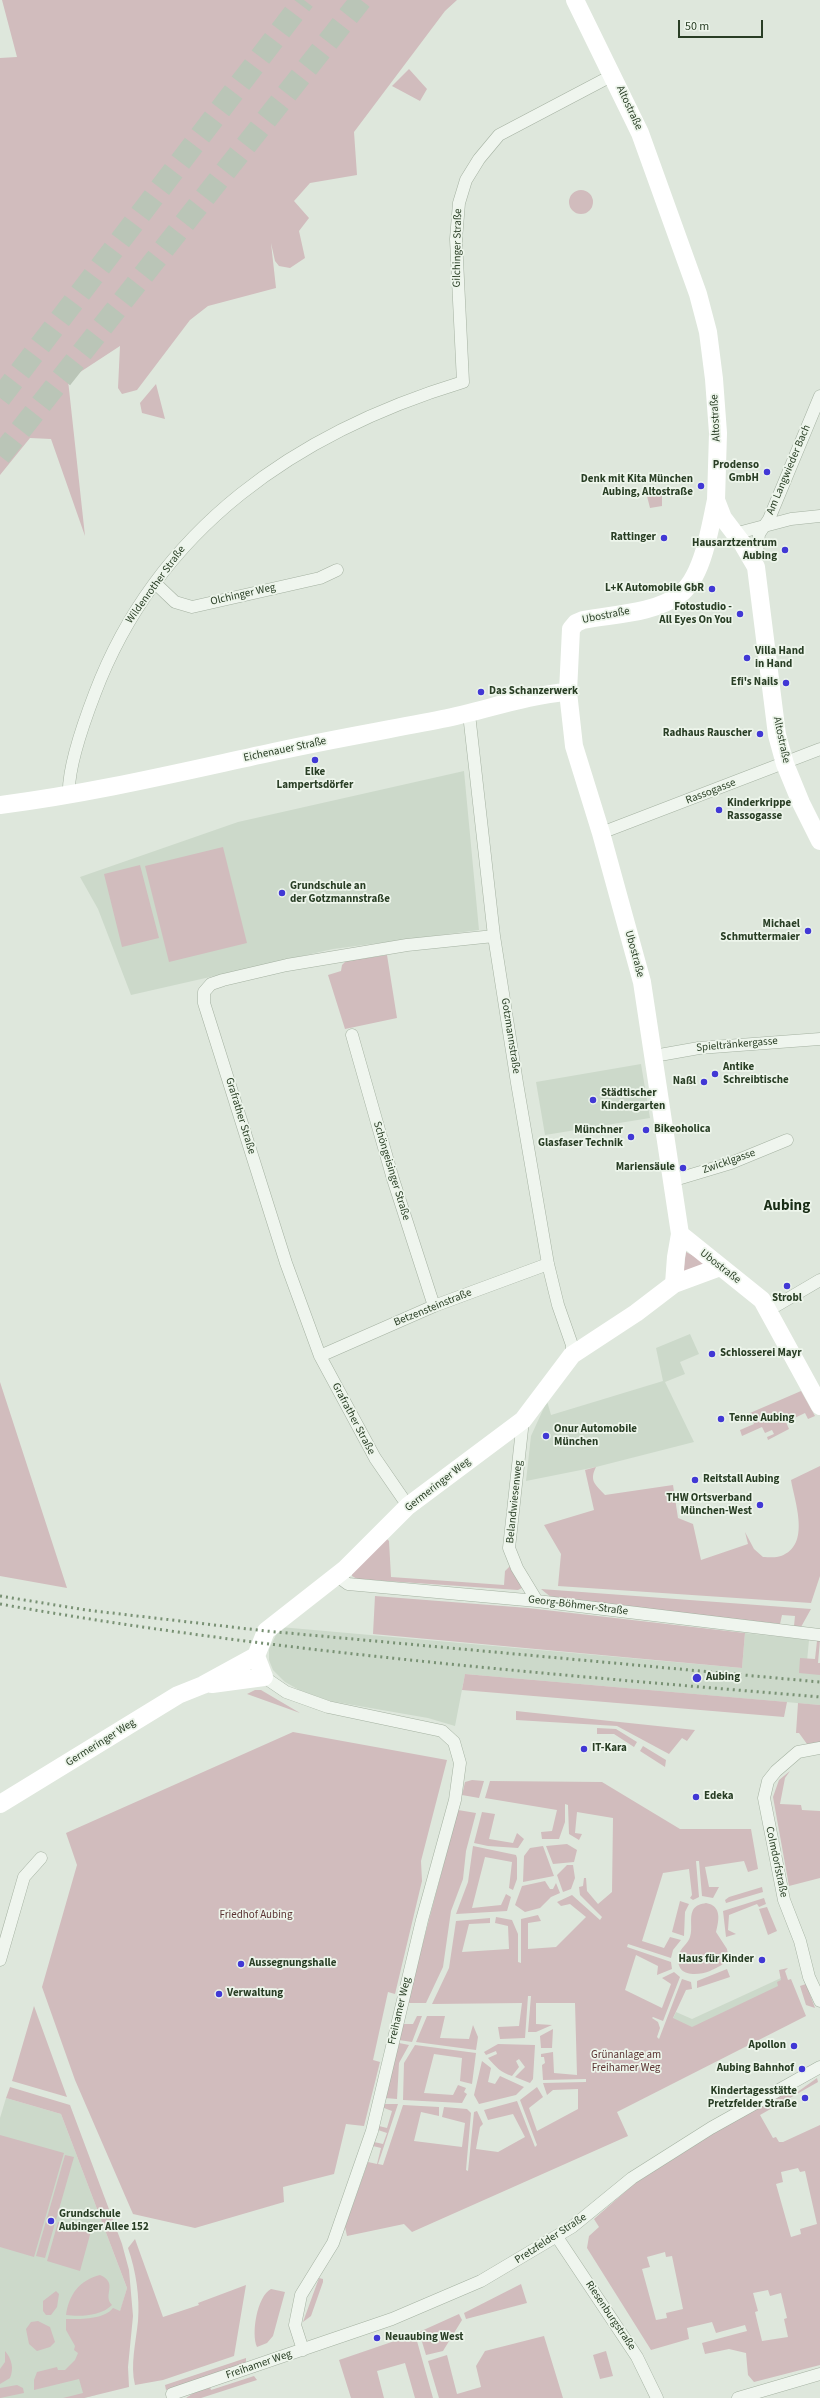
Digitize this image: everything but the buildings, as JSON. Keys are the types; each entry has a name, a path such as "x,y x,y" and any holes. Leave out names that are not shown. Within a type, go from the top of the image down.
{"street":[{"name":"Altostraße","path":"575,0 613,75 640,133 686,255 708,332 718,433 716,500 719,511 734,534 746,548 756,567 778,735 785,764 801,803 820,841"},
{"name":"Gilchinger Straße","path":"463,382 456,239 459,203 466,180 479,159 499,135 613,75"},
{"name":"Wildenrother Straße","path":"69,796 80,735 109,657 134,612 184,545 231,501 314,444 377,412 419,395 463,382"},
{"name":"Am Langwieder Bach","path":"756,567 757,540 764,525 769,519 819,399"},
{"name":"Ubostraße","path":"716,500 708,541 690,583 680,595 655,607 576,622 571,629 568,692 574,746 601,833 642,982 680,1234 762,1300 769,1310 820,1406"},
{"path":"708,541 719,536 734,534 764,525 820,516"},
{"name":"Olchinger Weg","path":"155,583 175,602 192,607 320,578 337,570"},
{"name":"Eichenauer Straße","path":"0,805 69,796 170,776 279,751 469,714 505,703 568,692"},
{"name":"Gotzmannstraße","path":"469,714 494,936 548,1264 558,1305 572,1346 572,1354"},
{"name":"Rassogasse","path":"601,833 785,764 820,749"},
{"name":"Grafrather Straße","path":"408,1506 375,1458 320,1356 286,1263 204,1003 204,992 211,984 223,980 287,965 407,945 494,936"},
{"name":"Schöngeisinger Straße","path":"352,1035 393,1179 434,1306"},
{"name":"Spieltränkergasse","path":"654,1056 712,1047 820,1039"},
{"name":"Zwicklgasse","path":"671,1182 731,1163 788,1140"},
{"path":"674,1284 680,1234"},
{"name":"Betzensteinstraße","path":"320,1356 434,1306 548,1264"},
{"name":"Germeringer Weg","path":"0,1804 178,1695 203,1685 256,1656 258,1647 266,1631 338,1576 365,1551 408,1506 524,1420 572,1354 636,1313 674,1284 720,1267"},
{"path":"769,1310 820,1280"},
{"name":"Belandwiesenweg","path":"524,1420 510,1548 516,1568 537,1601"},
{"name":"Georg-Böhmer-Straße","path":"338,1576 348,1584 537,1601 820,1635"},
{"path":"256,1656 264,1676"},
{"name":"Germeringer Weg","path":"203,1685 264,1676"},
{"name":"Freihamer Weg","path":"173,2398 172,2394 303,2350 295,2325 301,2295 336,2235 372,2131 422,1920 455,1800 460,1763 454,1742 442,1731 328,1707 286,1692 264,1676"},
{"name":"Colmdorfstraße","path":"820,1748 798,1752 776,1770 768,1781 764,1798 784,1900 798,1937 809,1977 820,2002"},
{"path":"0,1960 24,1877 41,1858"},
{"name":"Pretzfelder Straße","path":"303,2350 427,2306 481,2281 557,2237 586,2217 632,2178 722,2121 820,2067"},
{"name":"Riesenburgstraße","path":"557,2237 637,2357 657,2398"},
{"path":"738,2398 820,2374"}],"shaded area":[{"name":"Grundschule an der Gotzmannstraße","path":"464,771 479,930 333,949 131,995 98,909 80,877 238,822"},
{"name":"Städtischer Kindergarten","path":"641,1064 650,1118 545,1135 536,1082"},
{"path":"690,1334 699,1354 680,1362 685,1374 665,1382 694,1442 596,1467 526,1481 531,1436 547,1401 551,1415 663,1381 656,1348"},
{"path":"280,1627 742,1668 745,1633 809,1640 806,1672 820,1673 820,1705 465,1674 455,1726 428,1718 330,1701 301,1691 285,1682 273,1670 269,1660 269,1649"},
{"name":"Haus für Kinder","path":"781,1978 790,2003 662,2042 676,2012 692,2019"},
{"name":"Grundschule Aubinger Allee 152","path":"6,2098 61,2114 127,2288 96,2395 84,2398 0,2398 0,2118"}],"green space":[{"path":"2,0 457,0 445,11 354,132 357,175 310,183 294,201 309,218 299,231 305,258 290,268 279,266 275,261 271,243 276,288 208,306 190,320 137,390 122,394 118,388 120,346 68,380 85,536 51,439 30,438 0,475 0,58 17,57"},
{"path":"409,69 427,89 420,101 392,86"},
{"path":"581,190 590,193 593,202 590,211 581,214 572,211 569,202 572,193"},
{"path":"156,384 165,419 142,413 140,403"},
{"path":"662,489 662,506 650,508 646,492"},
{"path":"223,847 247,943 169,962 145,866"},
{"path":"140,865 159,938 122,947 104,874"},
{"path":"387,955 397,1018 345,1029 328,975 341,971 342,965 346,961"},
{"path":"686,1252 703,1261 704,1266 683,1274"},
{"path":"0,1382 67,1588 0,1576"},
{"path":"801,1391 815,1416 808,1419 805,1413 786,1422 789,1429 768,1440 767,1437 774,1434 772,1430 765,1433 762,1427 742,1436 740,1430 754,1424 750,1413"},
{"path":"820,1466 820,1576 811,1603 558,1586 561,1554 544,1525 594,1510 585,1470 596,1467 593,1479 605,1495 673,1485 678,1518 693,1524 701,1560 748,1544 745,1532 754,1549 763,1557 779,1557 790,1551 796,1543 799,1522 791,1480"},
{"path":"386,1538 389,1541 391,1577 504,1585 505,1571 510,1566 522,1588 518,1590 357,1579 352,1576 352,1571"},
{"path":"541,1589 811,1609 801,1627 794,1626 795,1616 782,1615 780,1624 552,1598"},
{"path":"375,1596 528,1608 745,1633 742,1668 373,1634"},
{"path":"820,1640 818,1663 820,1663 820,1675 799,1673 800,1658 815,1659 817,1641"},
{"path":"465,1674 787,1702 784,1717 462,1690"},
{"path":"255,1690 261,1690 300,1713 247,1694"},
{"path":"798,1703 820,1705 820,1743 807,1744 799,1733 796,1733"},
{"path":"516,1711 695,1730 687,1741 682,1738 669,1754 617,1726 516,1720"},
{"path":"597,1728 616,1729 637,1742 634,1747 614,1734 597,1734"},
{"name":"Friedhof Aubing","path":"293,1732 447,1760 421,1861 422,1881 395,1994 388,1992 373,2060 380,2062 364,2126 346,2124 334,2174 283,2187 284,2202 195,2228 133,2214 75,2080 42,1987 77,1865 66,1833"},
{"path":"643,1746 666,1760 665,1767 640,1751"},
{"path":"790,1771 785,1778 780,1804 801,1805 802,1810 820,1811 820,1878 789,1886 773,1797 779,1780"},
{"path":"472,1780 484,1781 479,1798 462,1795 465,1782"},
{"name":"Grünanlage am Freihamer Weg","path":"490,1781 602,1782 680,1829 751,1829 758,1869 748,1872 744,1861 705,1867 709,1887 719,1887 713,1898 702,1896 699,1861 696,1861 699,1897 693,1900 690,1898 692,1895 689,1869 663,1873 642,1941 664,1948 670,1937 681,1940 673,1950 671,1958 628,1944 627,1947 671,1962 672,1969 657,1975 658,1966 636,1955 625,1990 662,2008 671,1984 662,1978 674,1972 680,1977 663,2021 653,2017 652,2018 658,2022 660,2028 657,2037 659,2039 682,1979 691,1982 692,1989 686,1990 673,2018 692,2027 778,1986 777,1982 781,1980 779,1970 788,1968 785,1971 788,1980 791,1979 806,2016 617,2112 628,2136 412,2232 404,2224 347,2236 345,2227 368,2162 377,2164 381,2148 373,2146 374,2142 383,2144 387,2133 378,2130 379,2126 387,2128 392,2111 384,2108 384,2104 398,2104 378,2164 383,2165 403,2105 439,2107 439,2116 421,2112 414,2141 462,2147 465,2123 442,2117 444,2107 467,2109 471,2113 466,2170 468,2171 474,2112 477,2111 483,2124 480,2127 476,2149 498,2152 525,2137 513,2114 488,2120 484,2110 517,2101 535,2147 537,2145 520,2100 537,2087 543,2097 529,2108 537,2131 578,2109 578,2089 553,2090 547,2095 543,2083 586,2082 586,2079 543,2080 542,2065 545,2063 544,2057 541,2057 541,2054 553,2052 554,2073 577,2075 575,2003 536,2003 536,2024 552,2025 536,2032 528,2032 531,1996 528,1996 525,2038 500,2039 498,2027 519,2026 522,2003 432,2004 449,1968 456,1921 490,1918 490,1923 469,1924 462,1952 509,1949 508,1926 495,1923 496,1917 512,1920 518,1934 518,1962 521,1963 521,1919 538,1915 541,1921 528,1923 528,1949 556,1947 586,1917 570,1904 561,1906 557,1902 572,1895 600,1920 602,1917 580,1895 579,1887 583,1886 584,1878 586,1878 587,1891 598,1904 612,1892 613,1818 577,1812 575,1833 582,1834 579,1840 569,1834 568,1805 565,1804 565,1822 559,1839 542,1839 541,1832 552,1831 557,1810 485,1798"},
{"path":"458,1810 476,1813 466,1851 463,1879 451,1911 443,1967 426,2003 407,2003"},
{"path":"482,1812 495,1814 489,1839 513,1843 517,1833 524,1839 518,1848 488,1846 474,1843"},
{"path":"567,1844 577,1850 574,1862 553,1864 546,1846"},
{"path":"473,1846 516,1855 517,1879 513,1890 509,1888 512,1862 485,1857 472,1908 501,1905 506,1894 511,1897 507,1911 456,1914 468,1882"},
{"path":"543,1846 554,1876 523,1882 524,1856 530,1848"},
{"path":"567,1865 573,1865 575,1878 571,1889 563,1892 557,1875"},
{"path":"545,1881 550,1889 553,1889 556,1883 560,1893 551,1897 540,1908 525,1912 515,1905 522,1886"},
{"path":"762,1887 763,1892 726,1903 725,1900 729,1897"},
{"path":"764,1898 766,1904 759,1907 757,1904 729,1915 728,1930 736,1934 726,1937 723,1911"},
{"path":"680,1901 689,1904 685,1912 684,1936 672,1932"},
{"path":"706,1903 715,1907 717,1910 718,1923 716,1932 727,1949 728,1956 723,1964 710,1971 699,1974 688,1973 683,1971 680,1967 678,1962 679,1955 690,1937 691,1916 694,1908 700,1904"},
{"path":"767,1907 777,1931 768,1935 759,1909"},
{"path":"727,1969 730,1977 697,1988 697,1981"},
{"path":"806,1984 815,2008 806,2005 800,1986"},
{"path":"34,2006 67,2097 12,2081"},
{"path":"417,2016 422,2016 412,2042 399,2040 403,2024 413,2024"},
{"path":"427,2016 445,2016 440,2038 469,2039 473,2025 478,2037 476,2050 416,2042"},
{"path":"553,2029 552,2048 541,2048 540,2036"},
{"path":"399,2043 409,2045 399,2063 397,2099 385,2098"},
{"path":"498,2044 535,2045 533,2079 530,2083 515,2077 525,2067 519,2059 516,2061 519,2067 512,2076 498,2069 488,2058 497,2054 496,2051 486,2055 484,2052"},
{"path":"415,2045 476,2053 472,2084 460,2081 462,2058 434,2054 424,2093 453,2095 458,2085 466,2088 464,2092 467,2094 462,2103 403,2100 404,2063"},
{"path":"482,2061 491,2068 488,2082 495,2084 500,2076 524,2087 516,2095 479,2104 474,2095"},
{"path":"817,2078 818,2082 760,2115 773,2138 776,2137 779,2142 783,2142 820,2125 820,2365 754,2382 748,2375 746,2353 729,2349 705,2354 702,2343 747,2331 745,2325 716,2333 712,2322 687,2328 689,2339 651,2350 587,2248 589,2236 599,2227 594,2219 634,2184 728,2124 787,2092 794,2090 796,2093","holes":["798,2168 800,2172 805,2171 817,2224 800,2229 801,2234 791,2237 776,2184 783,2182 781,2172","665,2252 666,2257 672,2256 683,2309 666,2313 667,2318 656,2320 642,2269 650,2267 647,2257","768,2290 770,2296 781,2293 787,2318 784,2319 788,2337 762,2341 755,2312 758,2311 753,2293"]},
{"path":"10,2087 70,2105 122,2244 129,2270 133,2316 128,2367 129,2387 84,2398 63,2398 83,2393 79,2379 34,2390 34,2380 37,2372 57,2367 58,2370 65,2370 75,2360 78,2353 74,2350 75,2346 66,2330 66,2319 98,2317 109,2312 113,2308 120,2311 127,2288 61,2114 6,2098"},
{"path":"0,2135 64,2153 34,2257 0,2247"},
{"path":"65,2155 74,2157 45,2258 36,2256"},
{"path":"58,2222 91,2231 80,2271 47,2261"},
{"path":"135,2239 163,2317 199,2305 198,2303 246,2285 234,2356 163,2380 135,2385 133,2361 138,2321 138,2293 128,2248"},
{"path":"100,2275 106,2278 110,2285 109,2301 112,2305 96,2314 78,2316 66,2315 73,2294 81,2284"},
{"path":"319,2278 323,2279 323,2282 311,2316 303,2322"},
{"path":"521,2284 527,2303 466,2319 464,2313"},
{"path":"271,2289 285,2292 273,2336 267,2343 257,2347 255,2341 256,2316 262,2299"},
{"path":"56,2291 59,2294 57,2307 51,2315 46,2315 43,2311 43,2301"},
{"path":"459,2314 462,2320 443,2351 426,2355 419,2332"},
{"path":"38,2321 50,2327 55,2342 50,2347 37,2351 29,2344 26,2329 31,2322"},
{"path":"415,2334 433,2398 415,2398 405,2363 377,2371 384,2398 351,2398 339,2360"},
{"path":"544,2336 563,2398 439,2398 428,2361 447,2355 457,2394 481,2387 476,2366 485,2351"},
{"path":"5,2351 11,2361 12,2371 10,2378 0,2384 0,2369 5,2362"},
{"path":"606,2351 613,2376 600,2379 593,2355"},
{"path":"246,2358 246,2362 243,2364 166,2390 165,2385"},
{"path":"254,2376 257,2380 201,2398 186,2398 195,2392 210,2387 211,2390"},
{"path":"17,2385 23,2388 24,2393 0,2398 0,2388"}],"tunnel":[{"path":"0,398 304,0"},
{"path":"0,456 361,0"}],"railway":[{"path":"0,1596 86,1610 266,1631 820,1682"},
{"path":"0,1604 204,1636 409,1660 614,1680 820,1697"}],"place":[{"name":"Prodenso GmbH","path":"767,472"},
{"name":"Denk mit Kita München Aubing, Altostraße","path":"701,486"},
{"name":"Rattinger","path":"664,538"},
{"name":"Hausarztzentrum Aubing","path":"785,550"},
{"name":"L+K Automobile GbR","path":"712,589"},
{"name":"Fotostudio - All Eyes On You","path":"740,614"},
{"name":"Villa Hand in Hand","path":"747,658"},
{"name":"Efi's Nails","path":"786,683"},
{"name":"Das Schanzerwerk","path":"481,692"},
{"name":"Radhaus Rauscher","path":"760,734"},
{"name":"Elke Lampertsdörfer","path":"315,760"},
{"name":"Kinderkrippe Rassogasse","path":"719,810"},
{"name":"Grundschule an der Gotzmannstraße","path":"282,893"},
{"name":"Michael Schmuttermaier","path":"808,931"},
{"name":"Antike Schreibtische","path":"715,1074"},
{"name":"Naßl","path":"704,1082"},
{"name":"Städtischer Kindergarten","path":"593,1100"},
{"name":"Bikeoholica","path":"646,1130"},
{"name":"Münchner Glasfaser Technik","path":"631,1137"},
{"name":"Mariensäule","path":"683,1168"},
{"name":"Strobl","path":"787,1286"},
{"name":"Schlosserei Mayr","path":"712,1354"},
{"name":"Tenne Aubing","path":"721,1419"},
{"name":"Onur Automobile München","path":"546,1436"},
{"name":"Reitstall Aubing","path":"695,1480"},
{"name":"THW Ortsverband München-West","path":"760,1505"},
{"name":"Aubing","path":"697,1678"},
{"name":"IT-Kara","path":"584,1749"},
{"name":"Edeka","path":"696,1797"},
{"name":"Haus für Kinder","path":"762,1960"},
{"name":"Aussegnungshalle","path":"241,1964"},
{"name":"Verwaltung","path":"219,1994"},
{"name":"Apollon","path":"794,2046"},
{"name":"Aubing Bahnhof","path":"802,2069"},
{"name":"Kindertagesstätte Pretzfelder Straße","path":"805,2098"},
{"name":"Grundschule Aubinger Allee 152","path":"51,2221"},
{"name":"Neuaubing West","path":"377,2338"}],"district":[{"name":"Aubing","path":"787,1207"}]}
